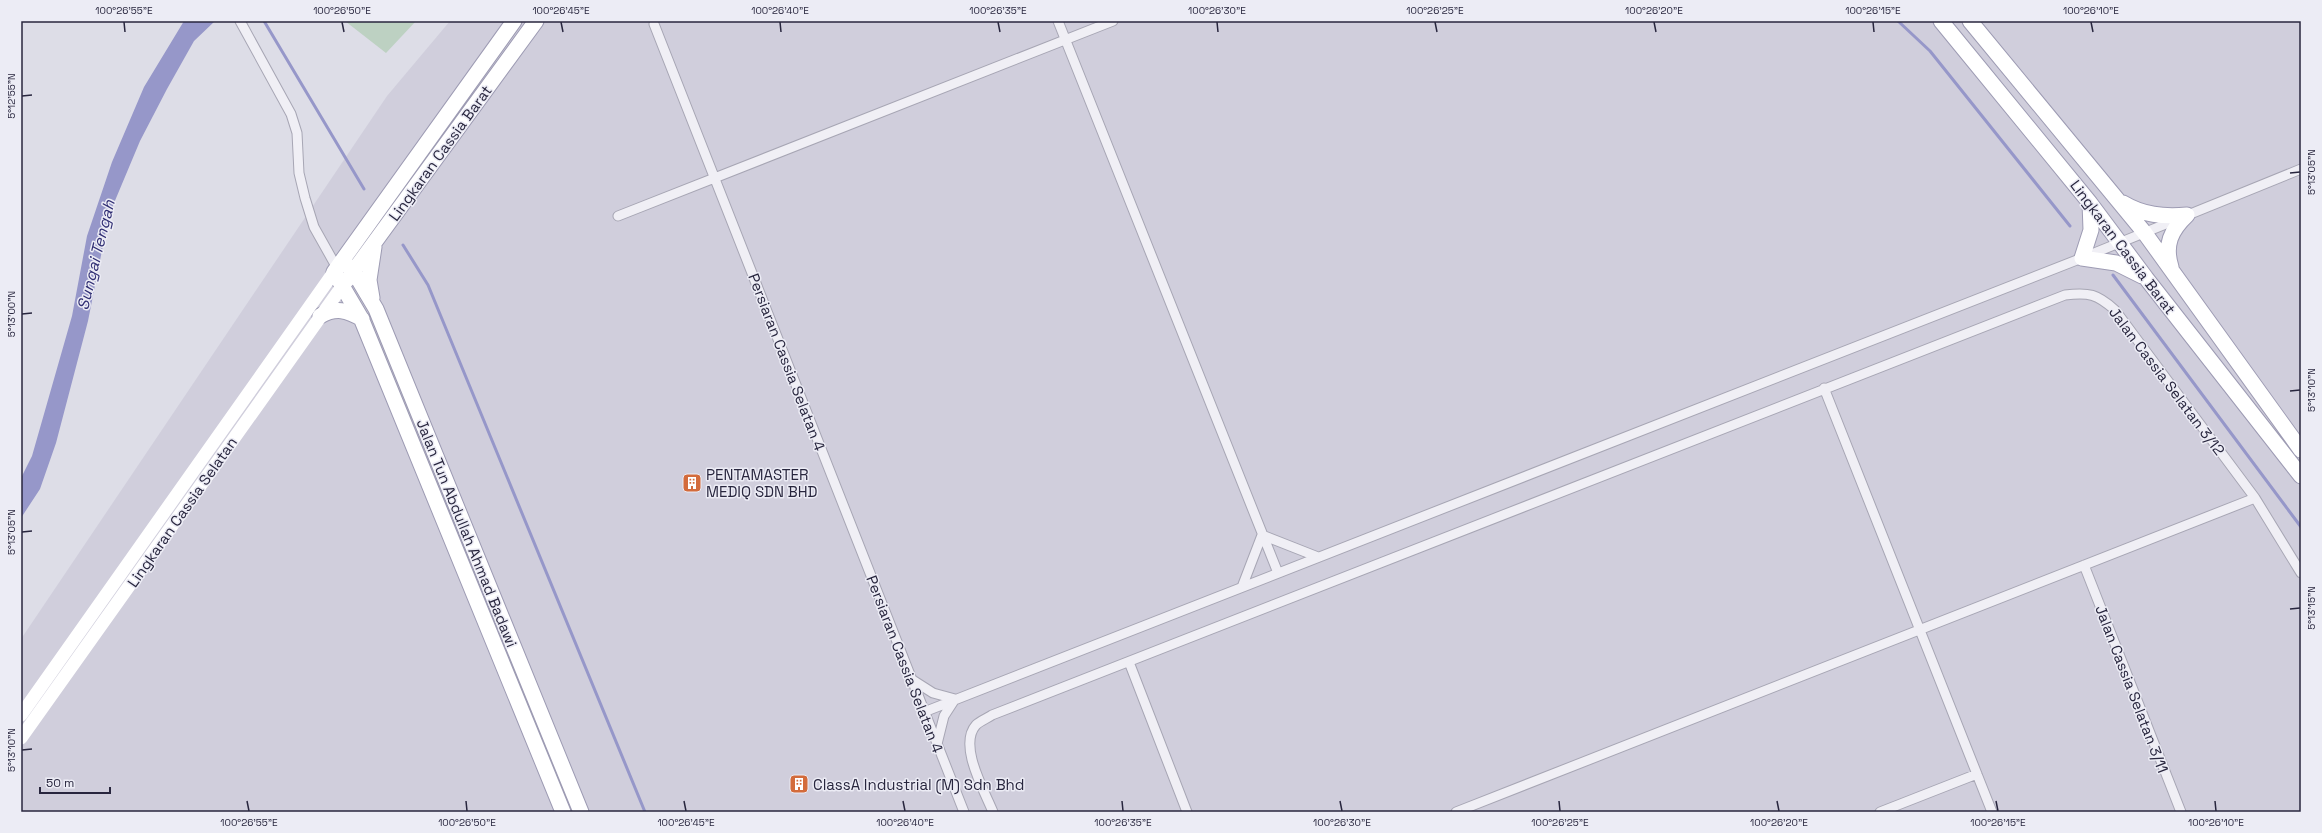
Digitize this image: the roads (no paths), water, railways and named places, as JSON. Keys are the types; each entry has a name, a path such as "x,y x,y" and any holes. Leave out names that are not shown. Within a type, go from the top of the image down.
{"main road":[{"name":"Lingkaran Cassia Barat","path":"338,267 514,21"},
{"name":"Lingkaran Cassia Barat","path":"343,285 376,242 536,21"},
{"name":"Lingkaran Cassia Barat","path":"1941,21 2090,203 2146,278 2301,476"},
{"name":"Lingkaran Cassia Barat","path":"1970,21 2144,232 2301,450"},
{"path":"2117,199 2133,209 2150,214 2168,217 2187,215"},
{"path":"2090,203 2091,230 2082,258 2116,264 2146,278"},
{"path":"2173,271 2168,256 2168,240 2175,226 2187,215"},
{"path":"374,305 369,280 376,242"},
{"name":"Jalan Tun Abdullah Ahmad Badawi","path":"338,267 354,272 374,305 581,812"},
{"name":"Jalan Tun Abdullah Ahmad Badawi","path":"338,267 343,285 362,319 563,812"},
{"path":"320,316 328,312 339,310 349,312 362,319"},
{"path":"489,630 491,624 497,623 506,628"}],"street":[{"path":"240,21 291,114 297,133 299,173 304,198 314,227 338,267"},
{"path":"1058,21 1278,573"},
{"path":"618,216 1113,21"},
{"name":"Persiaran Cassia Selatan 4","path":"654,24 964,812"},
{"path":"924,712 2082,258 2301,169"},
{"name":"Lingkaran Cassia Selatan","path":"21,715 338,267"},
{"name":"Lingkaran Cassia Selatan","path":"21,738 343,285"},
{"name":"Jalan Cassia Selatan 3/12","path":"993,812 972,762 968,739 976,724 992,715 1824,388 2065,295 2084,293 2102,298 2115,310 2256,498 2301,573"},
{"path":"1824,388 1992,812"},
{"path":"1456,812 2256,498"},
{"path":"1262,535 1318,557"},
{"path":"1242,587 1262,535"},
{"name":"Jalan Cassia Selatan 3/11","path":"2084,565 2181,812"},
{"path":"1129,662 1187,812"},
{"path":"912,679 933,692 955,700"},
{"path":"937,744 944,716 955,700"},
{"path":"1880,812 1977,774"}],"water":[{"name":"Sungai Tengah","path":"184,21 215,21 194,41 167,89 140,141 109,215 88,321 56,443 40,489 21,518 21,478 32,456 72,316 87,236 112,162 144,87"}],"waterway":[{"path":"264,21 364,189"},
{"path":"1898,21 1930,51 2070,226"},
{"path":"403,245 428,285 645,812"},
{"path":"2113,275 2301,527"}],"place":[{"name":"PENTAMASTER MEDIQ SDN BHD","path":"692,483"},
{"name":"ClassA Industrial (M) Sdn Bhd","path":"799,784"}]}
